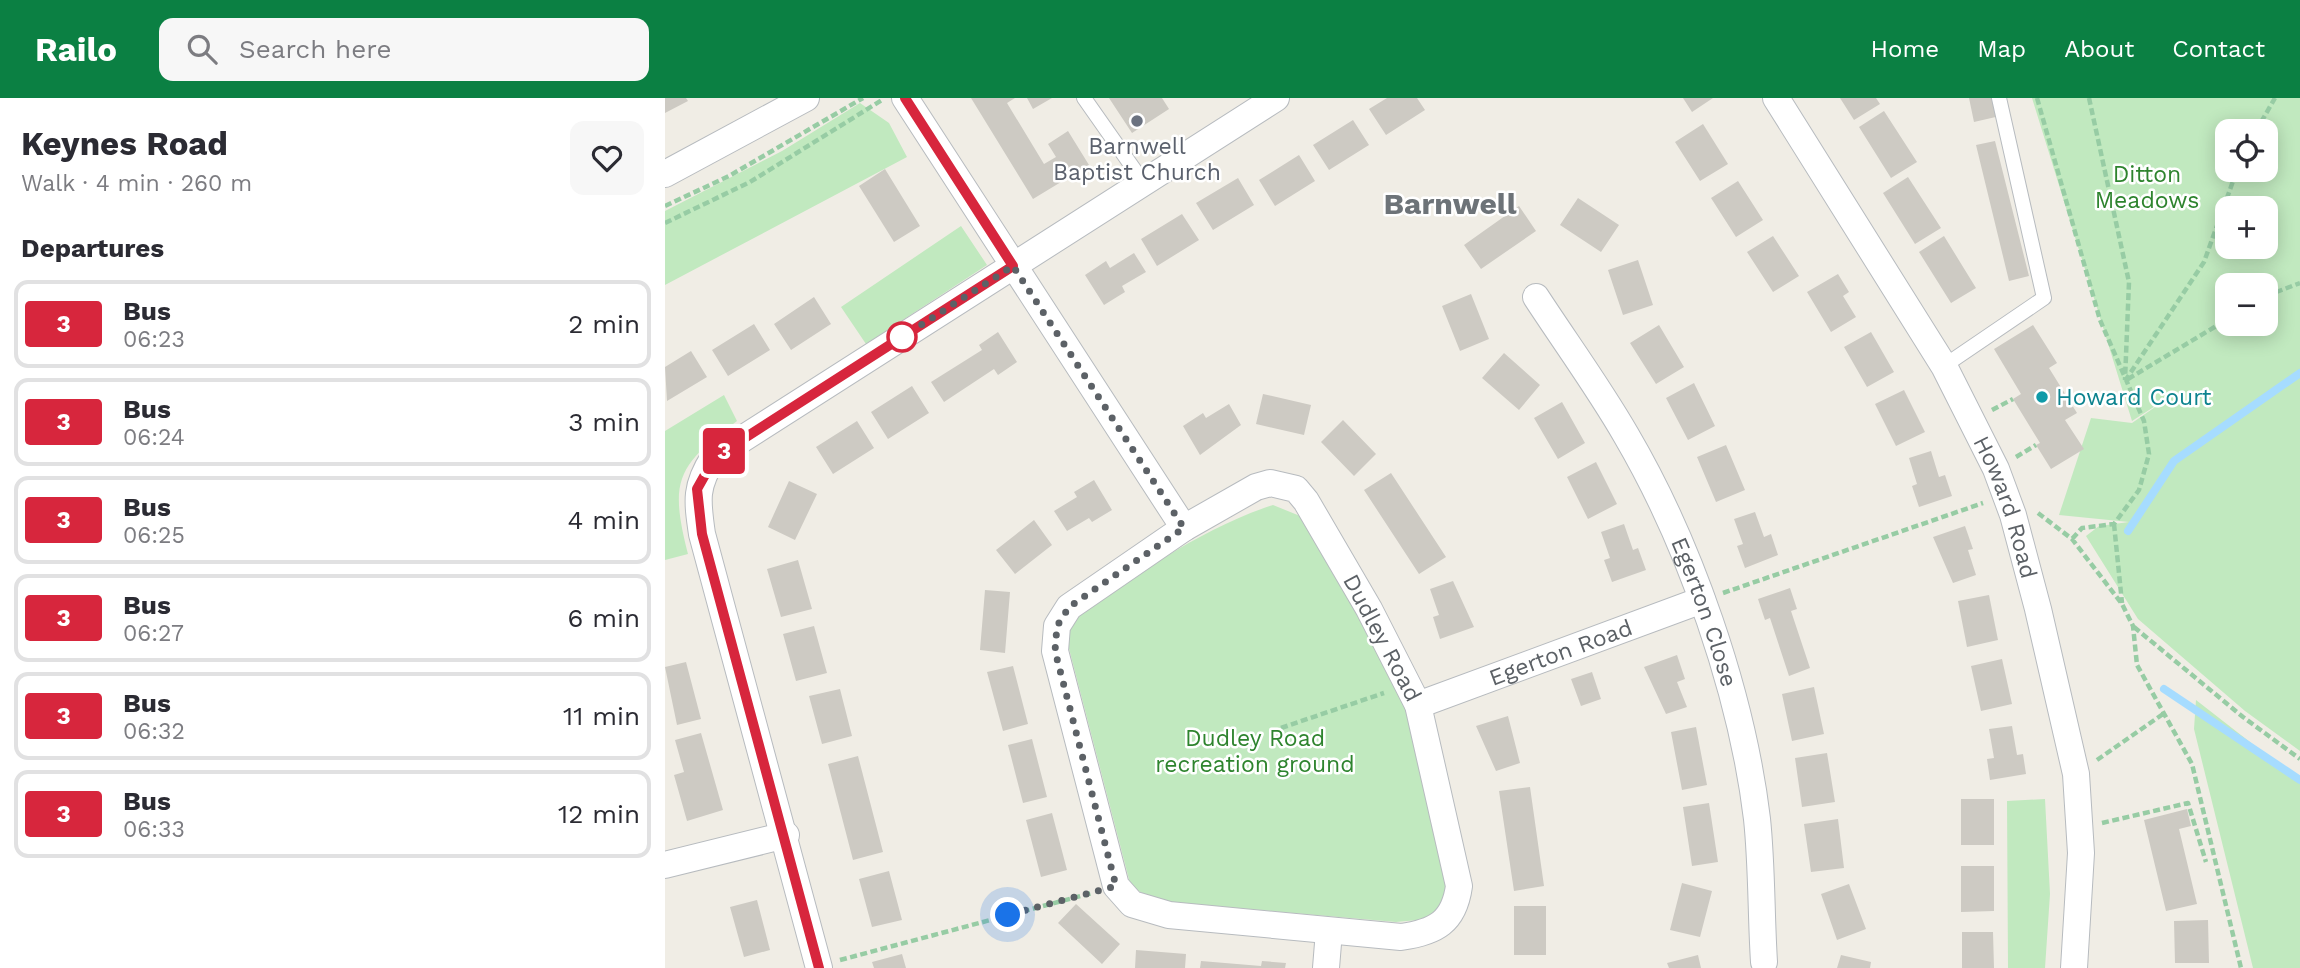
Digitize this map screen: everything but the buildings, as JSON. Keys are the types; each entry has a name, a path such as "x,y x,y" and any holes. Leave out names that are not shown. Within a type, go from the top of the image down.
{"street":[{"path":"665,174 806,98"},
{"path":"905,98 1184,528"},
{"path":"819,967 786,835 702,534 697,489 703,473 715,457 1276,98"},
{"name":"Howard Road","path":"1776,98 1944,366 1969,412 2010,505 2038,609 2076,774 2081,853 2074,968"},
{"name":"Egerton Close","path":"1537,297 1627,436 1685,552 1702,600 1735,712 1757,819 1765,963"},
{"name":"Dudley Road","path":"1270,483 1296,489 1369,609 1413,695 1459,886 1456,907 1442,923 1426,933 1401,937 1169,915 1132,904 1116,886 1055,651 1057,626 1069,607 1184,528 1257,487 1270,483"},
{"name":"Egerton Road","path":"1413,695 1702,600"},
{"path":"665,865 786,835"},
{"path":"1327,968 1329,931"}],"lane":[{"path":"1084,98 1143,182"},
{"path":"1944,366 2044,298 1999,98"}],"path":[{"path":"665,206 741,170 863,98"},
{"path":"665,223 750,182 885,98"},
{"path":"2038,98 2065,204 2100,320 2144,421 2149,454 2139,490 2114,524 2122,604"},
{"path":"2089,98 2129,282 2125,382"},
{"path":"2263,119 2275,98"},
{"path":"2125,382 2204,262 2233,182"},
{"path":"2278,291 2300,283"},
{"path":"2125,382 2215,327"},
{"path":"1702,600 2010,505 2040,513 2073,539 2122,604 2133,626 2137,665 2192,764 2241,968"},
{"path":"2073,539 2082,528 2114,524"},
{"path":"2133,626 2243,717 2300,759"},
{"path":"1281,727 1413,695"},
{"path":"2076,774 2163,714"},
{"path":"2094,825 2189,803 2206,862"},
{"path":"819,967 1116,886"}],"green space":[{"name":"Ditton Meadows","path":"2032,98 2300,98 2300,751 2245,711 2138,619 2086,536 2099,526 2129,522 2059,515 2091,418 2132,423 2171,396 2132,421"},
{"path":"860,103 889,123 907,157 665,285 665,211 782,151"},
{"path":"961,226 987,265 866,344 841,307"},
{"path":"724,395 737,421 701,450 690,463 679,491 682,529 688,554 665,560 665,431"},
{"name":"Dudley Road recreation ground","path":"1273,505 1305,518 1406,704 1448,860 1447,904 1429,919 1396,922 1158,901 1131,887 1066,637 1072,619 1194,540"},
{"path":"2196,700 2300,781 2300,968 2253,968 2194,729"},
{"path":"2045,799 2050,894 2045,968 2008,968 2007,801"}],"waterway":[{"path":"2128,531 2174,461 2300,373"},
{"path":"2164,689 2300,780"}],"bus line":[{"name":"3","path":"819,968 786,835 702,534 697,489 703,473 715,457 1013,266 905,98"}],"place":[{"name":"Barnwell Baptist Church","path":"1137,121"},
{"name":"Howard Court","path":"2042,397"}],"district":[{"name":"Barnwell","path":"1450,203"}],"route":[{"path":"902,337 896,341 1013,266 1184,528 1069,607 1057,626 1055,651 1116,886 1008,915"}]}
